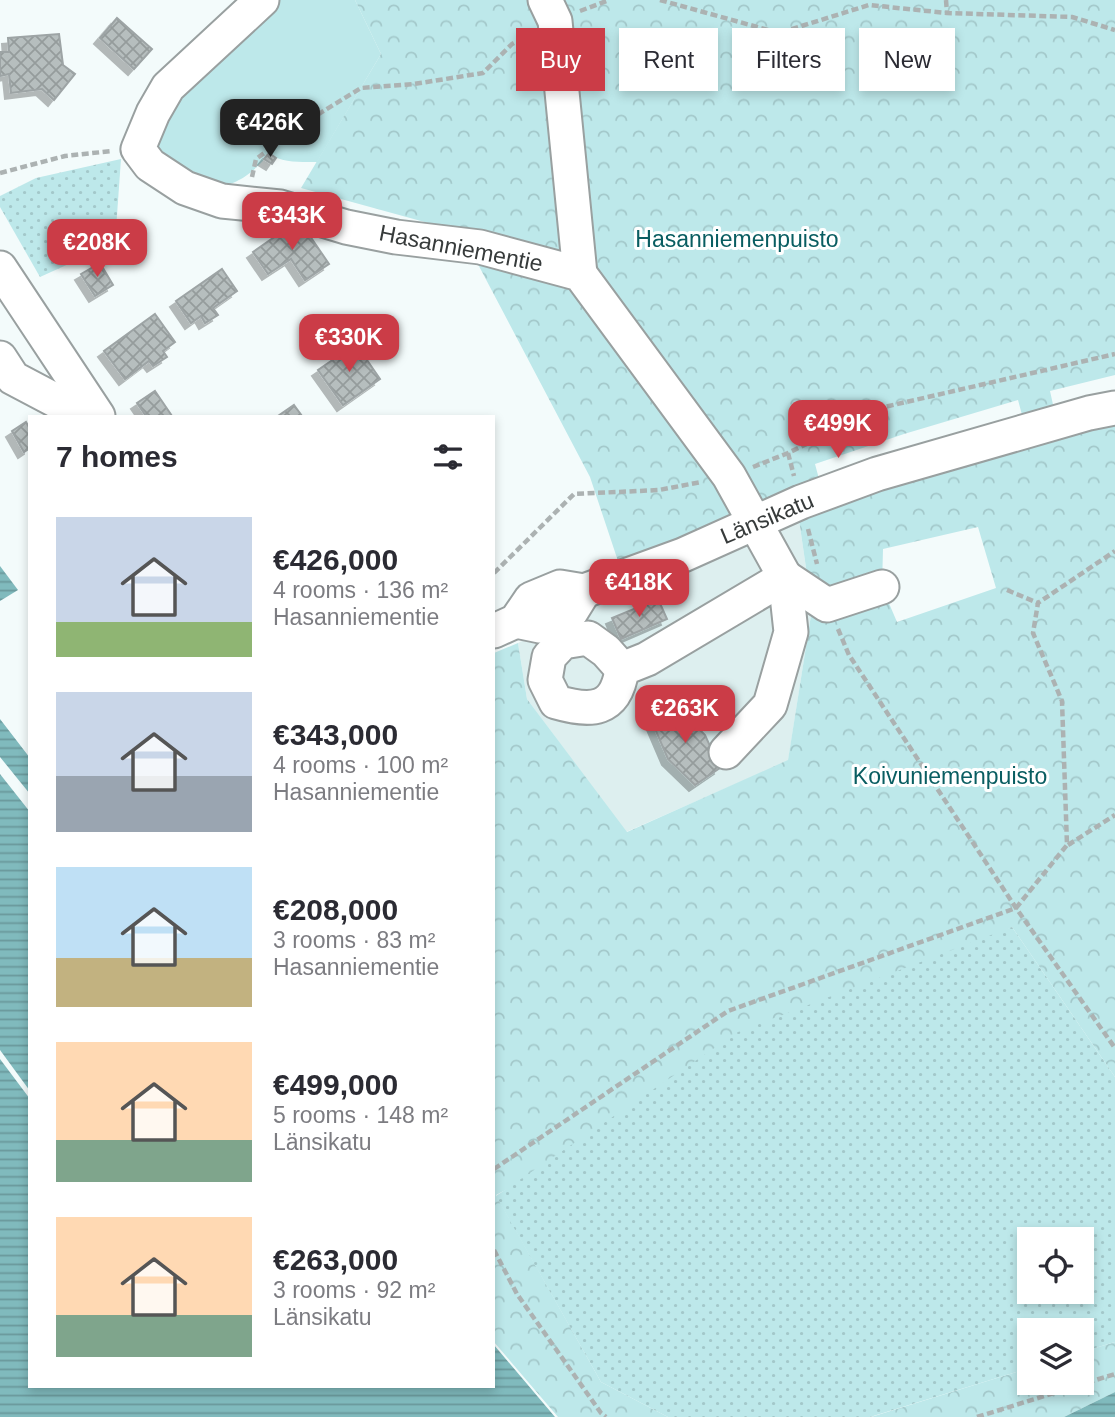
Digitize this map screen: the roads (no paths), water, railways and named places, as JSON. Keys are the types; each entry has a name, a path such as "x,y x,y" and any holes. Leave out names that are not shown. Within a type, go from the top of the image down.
{"street":[{"name":"Hasanniementie","path":"262,0 168,87 153,113 138,149 150,165 186,188 222,201 280,207 346,227 396,237 480,247 580,274 551,7"},
{"path":"0,268 97,415"},
{"path":"580,274 729,476 785,577 791,632 770,705 726,752"},
{"path":"7,368 83,415"},
{"name":"Länsikatu","path":"505,626 531,599 561,587 581,596 683,555 801,502 877,474 1089,412 1115,408"},
{"path":"785,577 827,605 882,586"},
{"path":"622,669 646,659 785,577"},
{"path":"581,596 588,638 606,651 622,669"},
{"path":"588,638 563,642 549,657 545,680 556,702 582,709 603,705 619,686 622,669"}],"park label":[{"name":"Hasanniemenpuisto","path":"737,239"},
{"name":"Koivuniemenpuisto","path":"950,776"}]}
